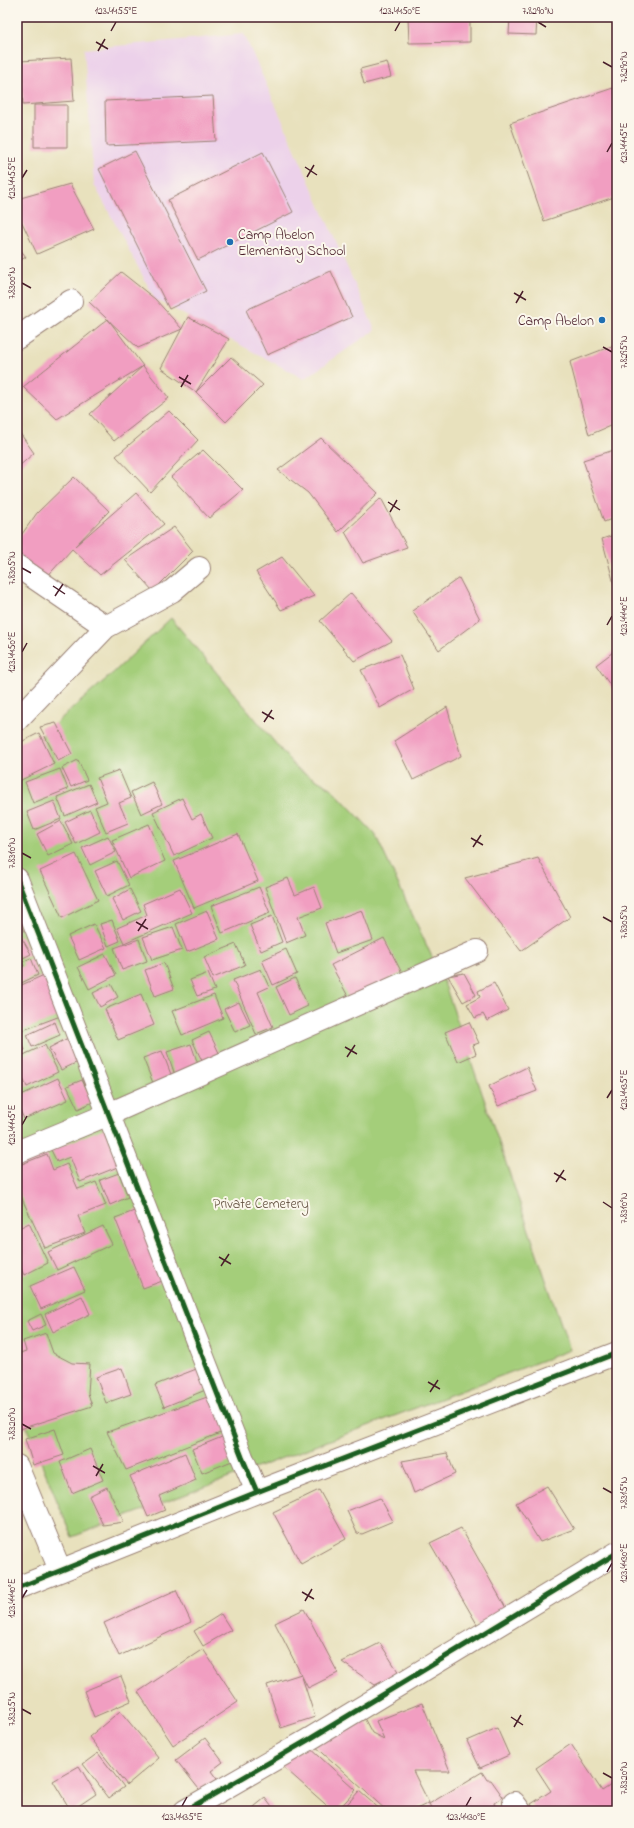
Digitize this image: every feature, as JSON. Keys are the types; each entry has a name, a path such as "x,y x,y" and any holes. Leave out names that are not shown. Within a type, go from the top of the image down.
{"street":[{"path":"17,338 71,301"},
{"path":"17,566 106,627"},
{"path":"17,720 106,627 172,591 199,568"},
{"path":"17,879 110,1114 242,1457 257,1492"},
{"path":"17,1152 110,1114 477,951"},
{"path":"17,1588 257,1492 617,1353"},
{"path":"17,1466 60,1570"},
{"path":"185,1811 308,1740 617,1553"}],"shaded area":[{"name":"Camp Abelon Elementary School","path":"244,34 375,330 304,379 155,299 94,184 84,49"}],"green space":[{"name":"Private Cemetery","path":"171,618 297,769 331,788 375,834 445,985 570,1350 72,1537 17,1404 17,757 113,673"}],"building":[{"path":"408,17 470,17 470,42 409,43"},
{"path":"510,17 537,17 536,35 509,34"},
{"path":"71,58 74,101 23,105 20,61"},
{"path":"387,62 391,77 364,84 360,69"},
{"path":"613,88 617,100 617,196 544,221 510,123"},
{"path":"213,96 216,141 106,146 105,101"},
{"path":"34,105 67,105 67,147 34,147"},
{"path":"135,151 206,291 169,309 99,169"},
{"path":"263,152 293,212 198,260 168,200"},
{"path":"70,184 94,229 37,254 17,212 17,199"},
{"path":"17,245 26,257 17,262"},
{"path":"331,271 352,317 267,355 246,310"},
{"path":"121,272 155,299 182,329 138,348 89,302"},
{"path":"188,317 229,339 196,392 161,368"},
{"path":"108,319 143,366 57,419 23,387"},
{"path":"617,344 617,423 589,435 570,362"},
{"path":"231,357 263,385 226,422 196,392"},
{"path":"143,366 169,398 114,441 90,414"},
{"path":"169,411 198,440 150,492 116,456"},
{"path":"17,429 34,453 17,468"},
{"path":"321,438 378,493 338,532 308,493 278,470"},
{"path":"617,449 617,517 604,522 583,460"},
{"path":"203,450 243,490 209,518 171,477"},
{"path":"74,477 109,511 75,546 136,493 164,524 100,575 72,549 44,580 17,555 17,541 37,513"},
{"path":"381,498 407,547 363,563 345,532"},
{"path":"174,527 193,551 153,591 125,560"},
{"path":"617,534 617,582 614,584 602,539"},
{"path":"282,557 314,596 281,610 256,572"},
{"path":"459,578 480,619 439,650 412,611"},
{"path":"351,593 392,641 354,661 320,621"},
{"path":"617,649 617,695 596,665"},
{"path":"400,655 414,689 380,708 361,670"},
{"path":"447,707 461,756 413,780 394,741"},
{"path":"56,723 72,754 58,761 40,727"},
{"path":"39,733 54,764 17,782 17,744"},
{"path":"78,760 87,780 71,787 62,768"},
{"path":"60,769 68,789 33,803 25,782"},
{"path":"119,770 131,798 119,803 128,823 106,832 95,807 107,802 97,778"},
{"path":"152,782 162,804 141,814 131,792"},
{"path":"89,784 97,802 65,816 57,797"},
{"path":"182,798 192,819 201,814 212,838 174,856 153,812"},
{"path":"54,801 61,819 34,830 27,812"},
{"path":"90,810 100,832 76,844 65,822"},
{"path":"61,821 73,844 48,856 37,834"},
{"path":"149,824 165,861 129,878 112,840"},
{"path":"238,834 258,881 194,908 174,861"},
{"path":"108,836 116,852 90,865 82,848"},
{"path":"76,854 98,900 62,918 40,871"},
{"path":"538,858 570,917 521,951 465,878"},
{"path":"117,861 129,885 107,896 95,871"},
{"path":"288,878 295,895 314,887 322,908 298,917 305,935 286,943 265,887"},
{"path":"259,887 270,913 222,933 211,906"},
{"path":"180,888 192,913 124,943 117,928 147,915 143,904"},
{"path":"130,889 141,911 123,920 112,899"},
{"path":"362,910 373,940 336,953 325,923"},
{"path":"207,911 219,939 187,952 176,924"},
{"path":"272,916 282,942 261,951 250,925"},
{"path":"112,920 120,941 108,946 100,924"},
{"path":"94,924 106,948 79,960 68,936"},
{"path":"173,927 182,950 152,960 143,937"},
{"path":"20,935 31,954 21,959 17,953 17,937"},
{"path":"384,938 402,973 350,1000 331,965"},
{"path":"139,939 147,961 122,970 114,948"},
{"path":"236,944 245,965 213,978 204,957"},
{"path":"286,949 297,974 273,985 262,960"},
{"path":"105,954 116,975 89,989 78,967"},
{"path":"31,958 38,975 17,985 17,969 24,966 22,962"},
{"path":"164,963 174,989 155,996 145,970"},
{"path":"261,969 269,987 258,992 273,1027 256,1034 233,980"},
{"path":"208,973 215,990 197,996 190,980"},
{"path":"464,973 476,995 463,1002 448,976"},
{"path":"44,975 63,1015 18,1032 17,987"},
{"path":"295,978 308,1006 289,1015 276,987"},
{"path":"494,983 508,1010 487,1021 483,1014 475,1018 467,1004 480,997 478,991"},
{"path":"111,984 118,997 100,1007 93,993"},
{"path":"141,994 154,1025 118,1040 105,1009"},
{"path":"214,995 223,1018 182,1035 172,1011"},
{"path":"239,1002 250,1025 235,1032 224,1009"},
{"path":"55,1022 60,1035 32,1047 27,1035"},
{"path":"469,1022 479,1043 473,1045 476,1054 458,1062 445,1032"},
{"path":"17,1032 25,1050 17,1054"},
{"path":"209,1032 221,1057 204,1065 192,1040"},
{"path":"68,1038 80,1061 61,1070 49,1048"},
{"path":"191,1044 199,1067 175,1075 167,1052"},
{"path":"45,1045 58,1072 27,1087 17,1066 17,1058"},
{"path":"162,1051 172,1077 153,1083 143,1058"},
{"path":"527,1067 537,1091 498,1106 489,1086"},
{"path":"17,1073 22,1087 17,1089"},
{"path":"58,1078 68,1100 24,1119 17,1103 17,1097"},
{"path":"82,1080 93,1102 78,1109 67,1086"},
{"path":"105,1128 120,1166 80,1182 70,1157 57,1162 51,1150"},
{"path":"47,1154 53,1170 67,1164 78,1189 96,1182 106,1205 78,1216 85,1233 45,1248 17,1188 17,1166"},
{"path":"119,1173 128,1197 110,1205 100,1180"},
{"path":"140,1209 168,1279 143,1288 115,1218"},
{"path":"29,1223 48,1263 24,1275 17,1260 17,1229"},
{"path":"103,1226 112,1244 57,1270 48,1252"},
{"path":"74,1267 85,1290 41,1309 30,1286"},
{"path":"82,1296 90,1314 53,1332 45,1314"},
{"path":"41,1314 46,1325 32,1331 27,1321"},
{"path":"46,1333 53,1353 72,1363 90,1364 88,1393 92,1406 17,1430 17,1354 26,1351 23,1341"},
{"path":"122,1368 131,1394 106,1403 96,1377"},
{"path":"199,1368 208,1389 164,1407 155,1385"},
{"path":"213,1395 228,1430 126,1470 107,1432"},
{"path":"55,1429 64,1455 33,1465 25,1439"},
{"path":"232,1433 242,1457 202,1473 192,1449"},
{"path":"90,1449 103,1480 72,1493 60,1462"},
{"path":"185,1453 196,1480 159,1496 165,1510 148,1517 130,1476"},
{"path":"447,1453 455,1474 414,1493 402,1461"},
{"path":"547,1486 574,1529 540,1542 516,1503"},
{"path":"107,1487 124,1522 103,1525 89,1496"},
{"path":"319,1490 346,1539 301,1564 273,1512"},
{"path":"380,1498 393,1521 362,1534 357,1533 347,1511"},
{"path":"461,1528 511,1617 481,1631 430,1543"},
{"path":"176,1590 191,1622 119,1656 104,1623"},
{"path":"304,1609 338,1673 308,1688 275,1623"},
{"path":"221,1614 231,1630 203,1646 194,1631"},
{"path":"380,1643 399,1673 375,1685 342,1662"},
{"path":"203,1649 238,1702 173,1745 138,1692"},
{"path":"301,1674 315,1717 281,1728 267,1685"},
{"path":"121,1676 131,1701 94,1717 84,1691"},
{"path":"422,1703 450,1771 413,1771 429,1803 412,1811 387,1811 313,1744 364,1718 372,1733 384,1739 376,1721"},
{"path":"120,1711 159,1758 127,1785 89,1737"},
{"path":"497,1728 509,1755 480,1768 467,1741"},
{"path":"205,1738 223,1762 211,1771 222,1786 206,1798 176,1760"},
{"path":"571,1744 602,1791 617,1781 617,1811 535,1811 531,1804 551,1791 536,1768"},
{"path":"308,1746 356,1790 337,1811 333,1811 279,1763"},
{"path":"98,1753 124,1787 109,1798 83,1764"},
{"path":"79,1766 96,1794 71,1811 53,1781"},
{"path":"482,1772 487,1780 491,1780 503,1797 494,1803 496,1811 433,1811 429,1804"},
{"path":"359,1791 382,1811 341,1811"},
{"path":"265,1798 275,1811 249,1811"}],"cycle path":[{"path":"17,879 242,1457 257,1492"},
{"path":"17,1588 257,1492 617,1353"},
{"path":"185,1811 308,1740 617,1553"}],"place":[{"name":"Camp Abelon Elementary School","path":"230,242"},
{"name":"Camp Abelon","path":"602,320"}]}
